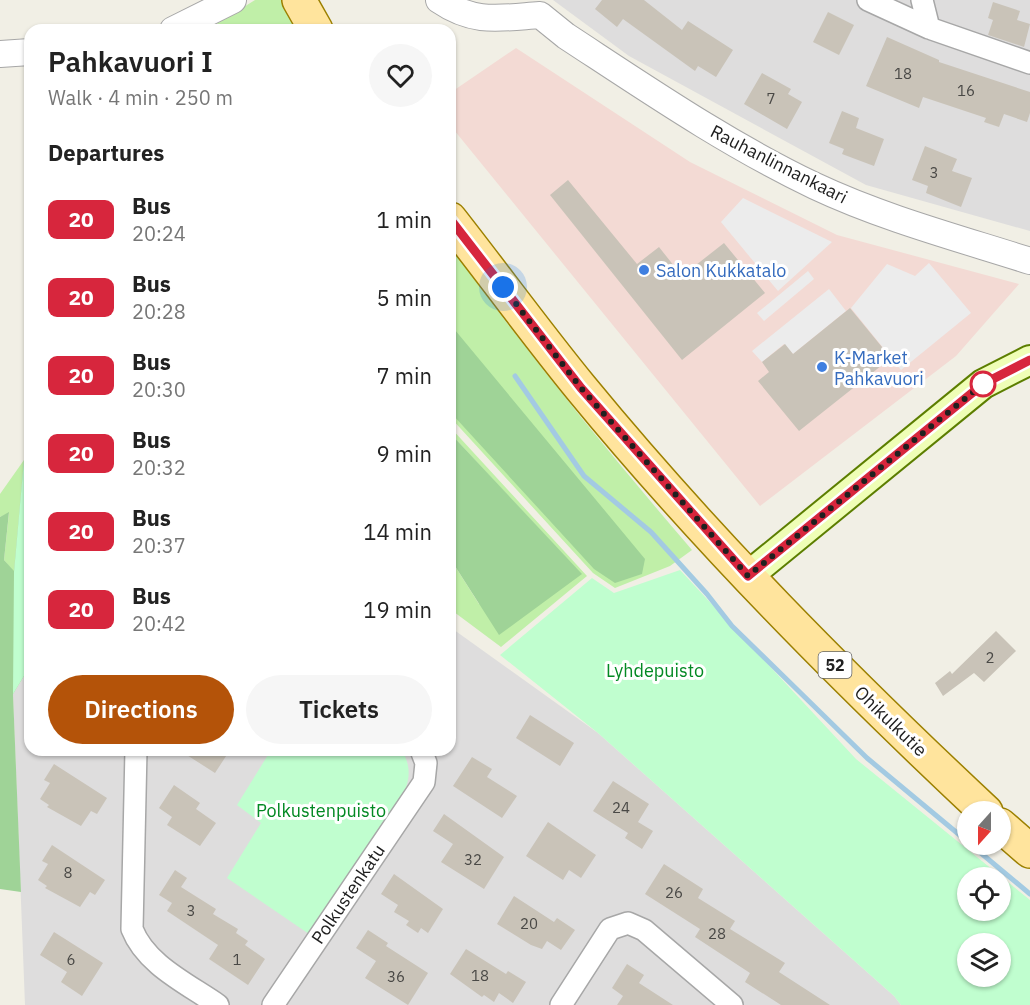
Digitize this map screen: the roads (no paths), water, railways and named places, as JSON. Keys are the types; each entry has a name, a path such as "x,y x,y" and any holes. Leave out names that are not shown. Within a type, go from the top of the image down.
{"main road":[{"path":"299,0 313,24"},
{"name":"52","path":"456,227 581,388 748,576"},
{"path":"748,576 983,384 1030,360"},
{"name":"Ohikulkutie","path":"748,576 872,703 974,801"},
{"path":"1011,835 1030,851"}],"street":[{"path":"184,24 233,0"},
{"path":"439,0 454,10 480,20 531,8"},
{"path":"868,0 929,28 1030,63"},
{"path":"922,0 929,28"},
{"name":"Rauhanlinnankaari","path":"531,8 566,36 745,151 818,187 879,211 1030,261"},
{"path":"0,54 24,52"},
{"path":"136,756 132,929 138,945 152,960 218,1005"},
{"name":"Polkustenkatu","path":"273,1005 424,782 427,771 423,756"},
{"path":"561,1005 610,930 628,923 644,930 732,1005"}],"waterway":[{"path":"515,376 584,476 651,532 707,594 732,626 867,758 957,833"},
{"path":"983,855 1030,894"}],"place":[{"name":"Salon Kukkatalo","path":"644,270"},
{"name":"K-Market Pahkavuori","path":"822,367"}],"park label":[{"name":"Lyhdepuisto","path":"655,670"},
{"name":"Polkustenpuisto","path":"321,810"}]}
